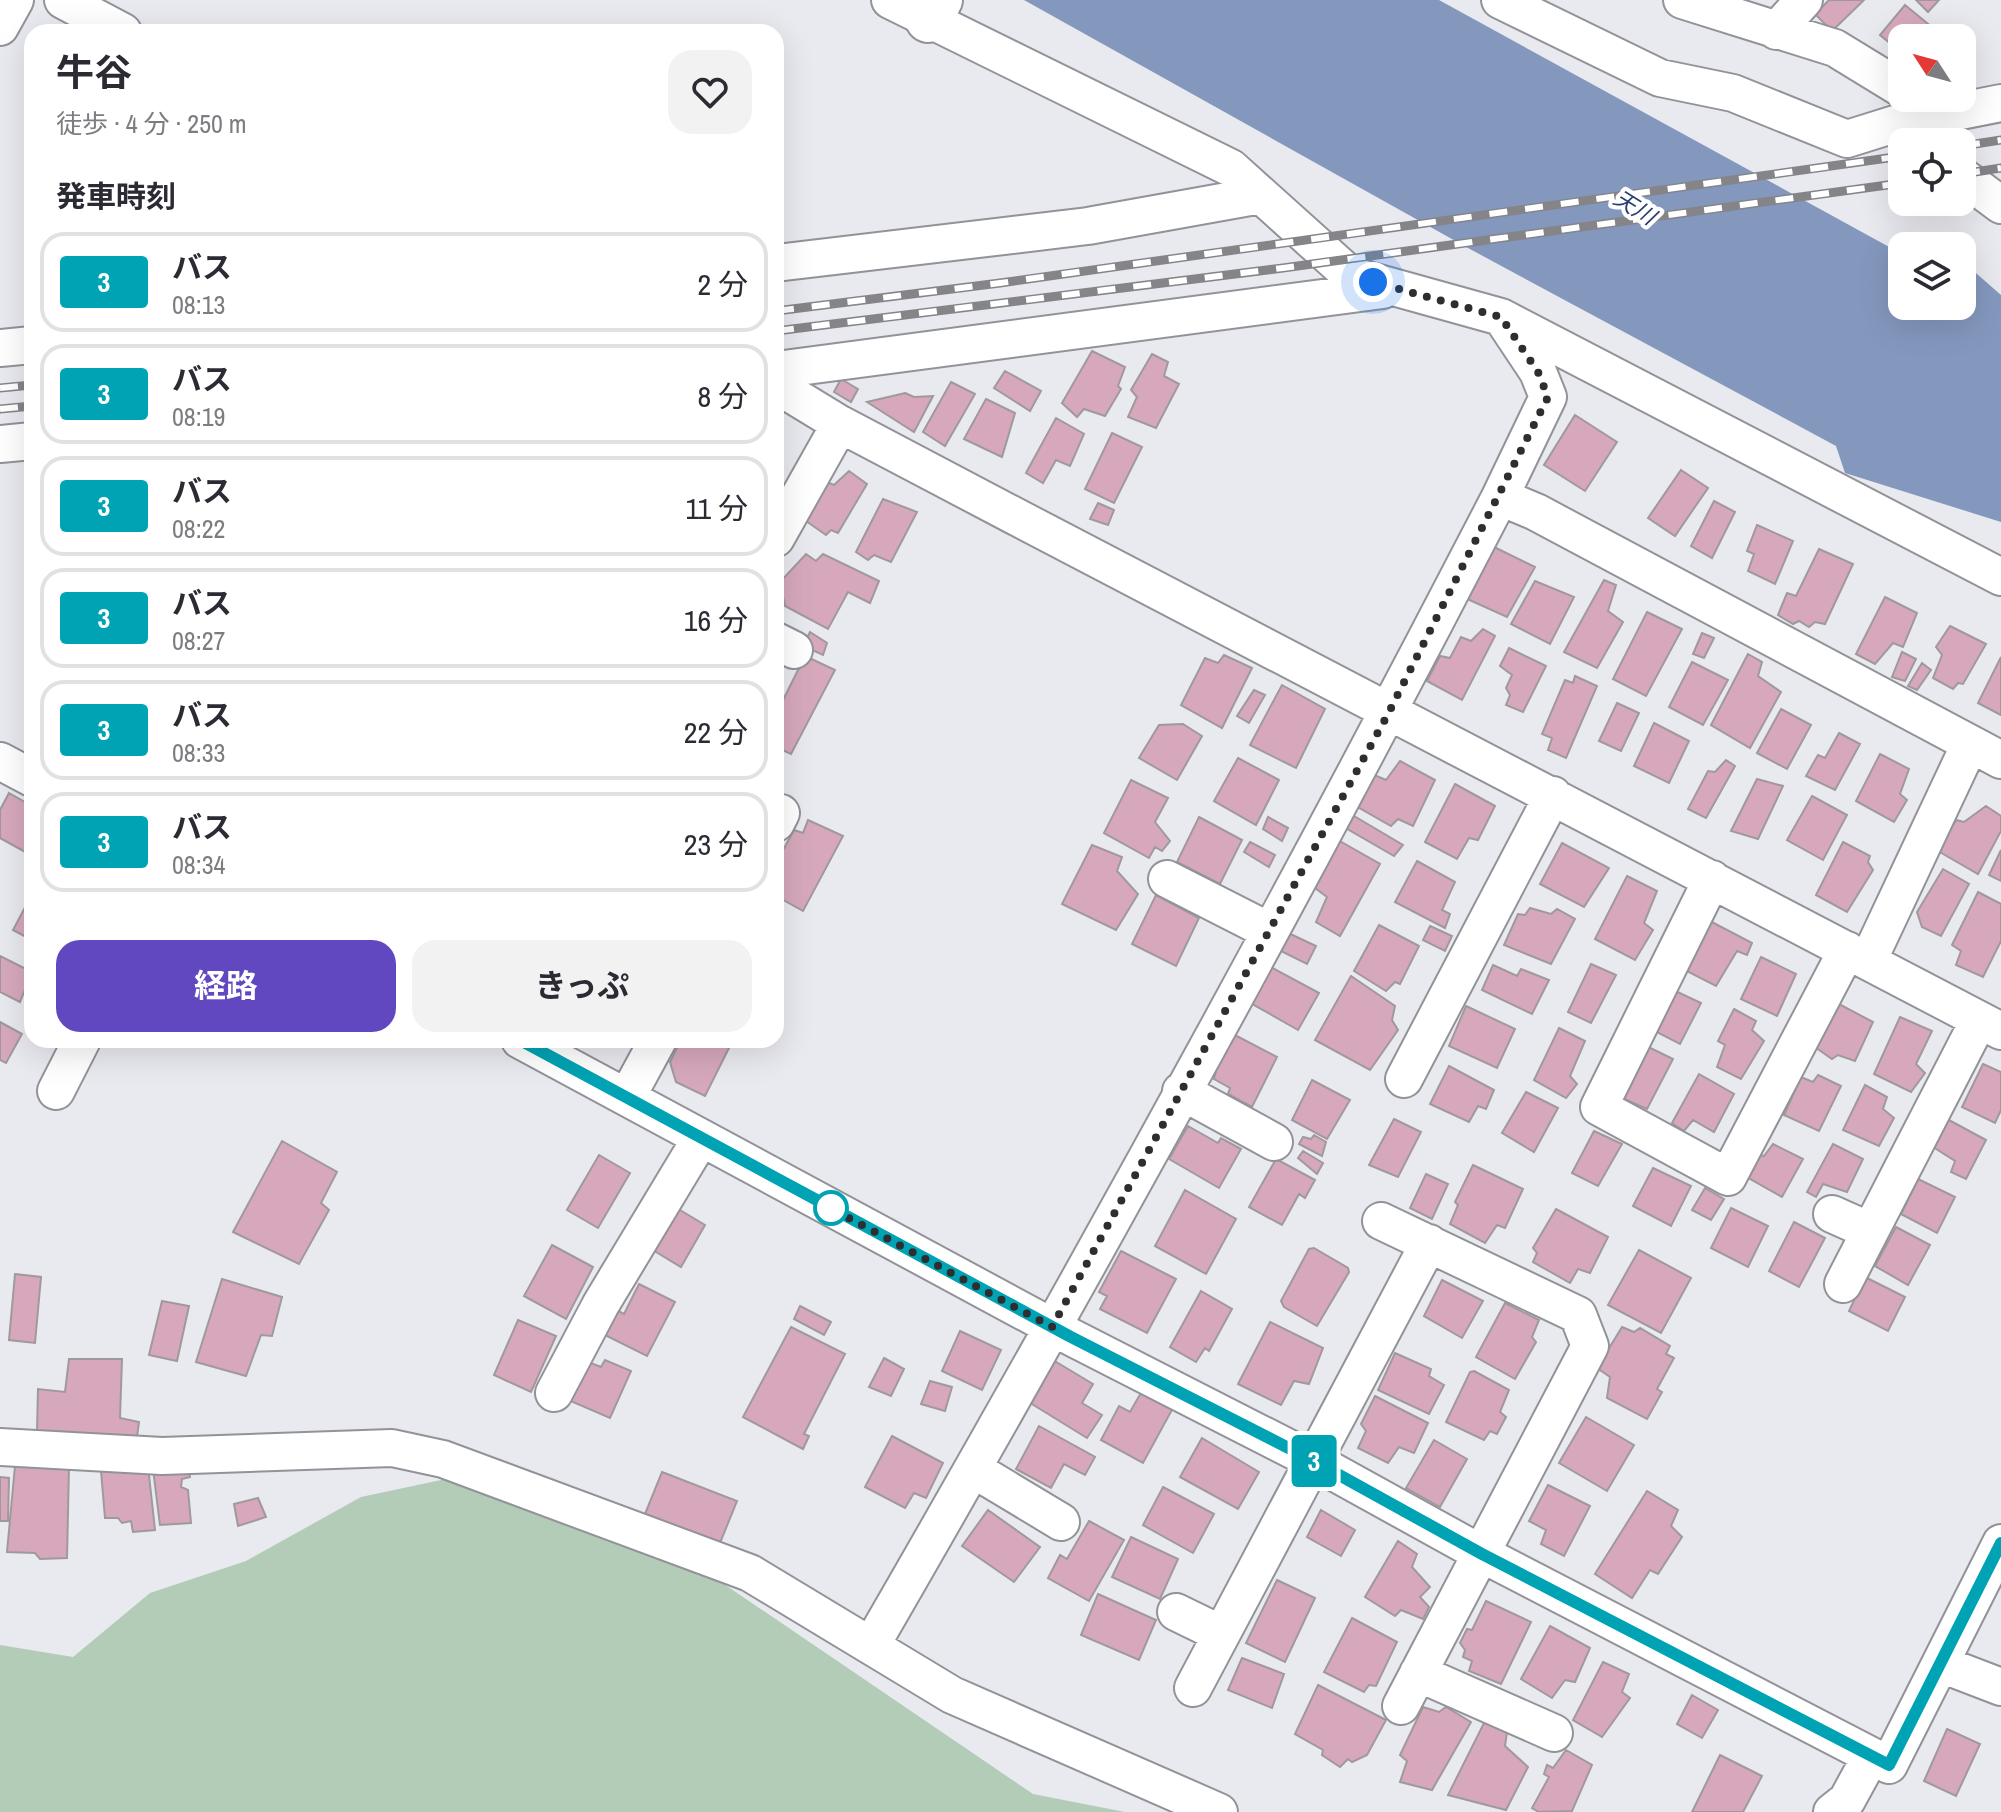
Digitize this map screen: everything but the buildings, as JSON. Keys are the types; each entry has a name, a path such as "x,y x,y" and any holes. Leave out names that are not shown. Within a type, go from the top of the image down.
{"street":[{"path":"0,27 15,0"},
{"path":"63,0 108,24"},
{"path":"890,0 934,10 1231,168 1350,275 1501,317 2001,577"},
{"path":"1500,0 1660,78 1733,93 1847,139 1919,119 2001,103"},
{"path":"1682,0 1835,48 1888,80"},
{"path":"1776,31 1804,0"},
{"path":"1976,186 2001,205"},
{"path":"784,262 1088,226 1261,195"},
{"path":"784,369 1396,288"},
{"path":"872,1644 1052,1327 1388,714 1548,397 1538,372 1501,317"},
{"path":"0,348 24,346"},
{"path":"784,390 840,424 1388,714 1553,795 1990,1025 1870,1231 1843,1284"},
{"path":"784,524 840,424"},
{"path":"0,444 24,442"},
{"path":"1500,497 1536,512 1986,752 1857,955 1728,1177 1599,1107 1712,879"},
{"path":"0,761 24,774"},
{"path":"1404,1079 1553,795"},
{"path":"1167,879 1269,931"},
{"path":"56,1091 78,1048"},
{"path":"535,1048 1052,1327 1312,1460 1482,1554 1889,1765 2001,1543"},
{"path":"627,1097 654,1048"},
{"path":"1181,1091 1274,1142"},
{"path":"554,1393 601,1304 701,1138"},
{"path":"1832,1214 1870,1231"},
{"path":"1381,1221 1578,1315 1590,1346 1401,1706"},
{"path":"1193,1688 1429,1243"},
{"path":"0,1447 162,1456 392,1448 443,1459 750,1573 952,1695 1219,1812"},
{"path":"973,1469 1061,1522"},
{"path":"1176,1612 1221,1634"},
{"path":"1941,1664 2001,1687"},
{"path":"1418,1673 1554,1733"},
{"path":"1832,1812 1847,1800 1871,1756"}],"green space":[{"path":"474,1473 668,1546 1033,1794 1125,1812 0,1812 0,1645 73,1657 150,1593 246,1561 361,1497"}],"water":[{"name":"天川","path":"1024,0 1439,0 1888,246 1888,320 1976,320 1976,273 2001,295 2001,522 1845,473 1836,446 1468,248"}],"railway":[{"path":"1976,144 2001,140"},
{"path":"784,310 1000,283 1888,158"},
{"path":"1976,172 2001,168"},
{"path":"784,330 1283,268 1888,185"},
{"path":"0,388 24,386"},
{"path":"0,409 24,407"}],"bus line":[{"name":"3","path":"535,1048 1071,1337 1312,1460 1482,1554 1889,1765 2001,1543"}],"route":[{"path":"831,1208 821,1203 1052,1327 1388,714 1548,397 1538,372 1501,317 1373,282"}]}
